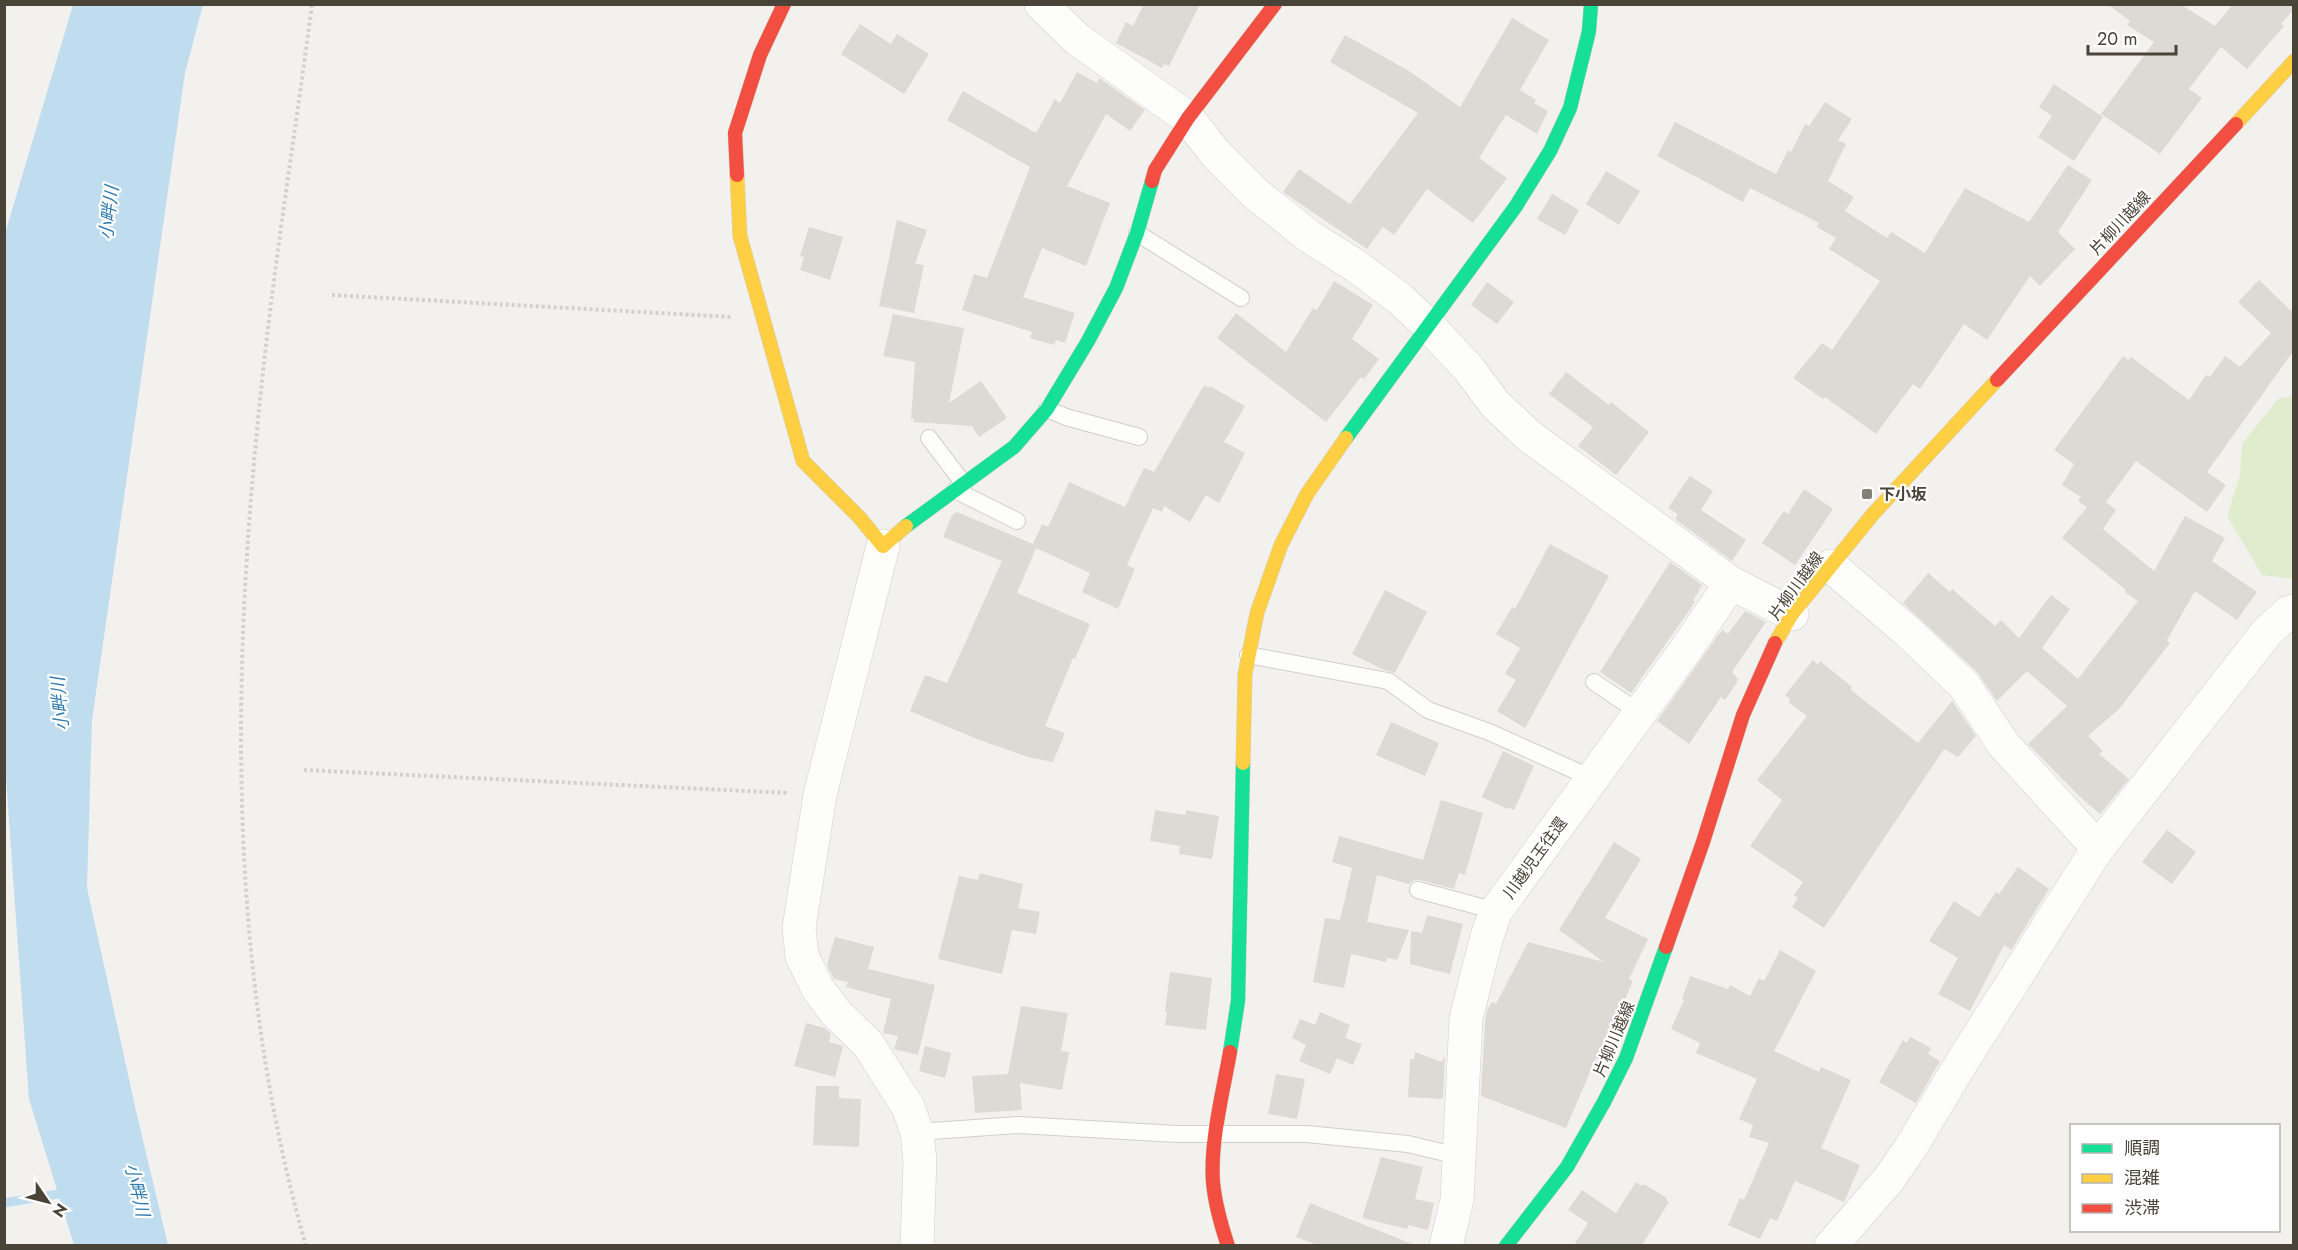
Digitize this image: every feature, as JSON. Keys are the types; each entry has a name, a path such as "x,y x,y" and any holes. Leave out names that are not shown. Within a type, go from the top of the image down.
{"street":[{"path":"784,4 760,56 735,133 740,236 803,461 859,517 883,546"},
{"path":"1041,4 1077,39 1188,118 1215,153 1256,194 1310,237 1356,266 1428,325 1469,369 1495,404 1530,436 1731,583 1792,614"},
{"path":"917,1245 920,1161 917,1132 908,1107 868,1044 836,1013 818,989 802,956 799,927 820,795 883,546 907,525 1014,447 1047,409 1088,341 1116,288 1137,232 1155,170 1188,118 1275,4"},
{"path":"1228,1245 1220,1223 1212,1181 1216,1133 1238,1002 1243,737 1248,654 1257,613 1270,572 1307,494 1516,206 1550,151 1570,108 1589,31 1591,4"},
{"name":"片柳川越線","path":"1506,1245 1567,1167 1626,1058 1703,842 1743,715 1769,654 1792,614 1873,514 2294,61"},
{"path":"1831,566 1907,630 1964,685 2004,745 2098,848"},
{"name":"川越児玉往還","path":"1446,1245 1457,1200 1466,1018 1487,936 1497,911 1731,583"},
{"path":"1831,1245 1889,1179 1911,1147 1974,1042 2098,848 2267,632 2289,612 2294,611"}],"lane":[{"path":"1137,232 1241,298"},
{"path":"1047,409 1066,417 1139,437"},
{"path":"930,438 959,487 1017,521"},
{"path":"1248,654 1388,681 1428,710 1489,732 1576,771 1591,781"},
{"path":"1594,682 1640,713"},
{"path":"1418,890 1497,911"},
{"path":"917,1132 1019,1125 1177,1134 1307,1134 1408,1144 1458,1156"}],"path":[{"path":"306,1245 288,1182 264,1056 246,899 241,690 246,569 267,343 312,4"},
{"path":"332,295 763,318"},
{"path":"304,770 820,795"}],"green space":[{"path":"2294,396 2293,579 2262,575 2227,516 2240,475 2242,444 2278,399"}],"water":[{"name":"小畔川","path":"73,5 203,5 185,73 92,720 87,888 168,1245 74,1245 29,1099 4,748 4,277 6,230"}],"building":[{"path":"1144,4 1200,4 1169,66 1164,64 1162,68 1116,43 1126,22 1133,26"},
{"path":"2107,4 2180,4 2215,26 2233,4 2294,4 2294,9 2281,24 2284,26 2247,69 2221,47 2189,89 2202,98 2160,154 2101,114 2154,42 2127,25 2130,21"},
{"path":"1512,18 1549,40 1520,90 1536,100 1534,103 1548,111 1537,134 1506,115 1479,158 1507,178 1473,223 1427,189 1394,235 1383,227 1367,249 1283,192 1299,169 1350,204 1418,113 1330,62 1345,35 1409,71 1460,107"},
{"path":"860,24 891,44 897,34 929,54 904,94 841,54"},
{"path":"1077,72 1097,83 1099,78 1145,110 1130,131 1106,114 1067,186 1110,203 1086,266 1042,248 1023,297 1075,313 1065,343 1056,340 1054,345 1030,338 1032,332 962,310 974,274 987,278 1030,167 947,120 963,91 1036,133 1055,99 1060,103"},
{"path":"2054,84 2103,117 2074,161 2038,137 2052,116 2039,107"},
{"path":"1825,102 1852,119 1838,140 1846,144 1828,181 1854,197 1845,211 1887,238 1891,232 1925,253 1965,188 2029,222 2068,165 2092,180 2058,232 2075,249 2040,286 2030,276 1987,340 1964,324 1920,389 1913,384 1876,434 1825,397 1823,399 1793,378 1822,343 1832,350 1880,281 1829,249 1836,238 1817,227 1819,223 1750,188 1743,202 1657,156 1675,122 1776,174 1788,150 1791,152 1805,124 1809,126"},
{"path":"1606,171 1640,191 1619,225 1586,204"},
{"path":"1552,194 1579,210 1565,235 1537,219"},
{"path":"897,220 927,230 915,264 924,265 914,313 879,306"},
{"path":"809,227 843,237 830,280 800,270 804,257 800,256"},
{"path":"2259,280 2291,311 2294,308 2294,355 2292,353 2207,472 2226,485 2207,512 2136,461 2106,502 2116,510 2103,529 2154,571 2185,516 2225,538 2212,561 2257,592 2237,620 2195,591 2167,640 2170,643 2119,709 2088,736 2103,751 2099,754 2129,779 2100,814 2028,744 2067,706 2027,671 1997,701 1977,672 1903,603 1928,573 1950,592 1952,589 1995,626 2001,620 2019,638 2051,595 2070,609 2042,648 2078,679 2138,601 2062,538 2087,507 2078,501 2081,497 2062,485 2074,464 2054,450 2123,356 2128,360 2131,357 2189,400 2206,375 2210,377 2225,356 2240,367 2271,333 2238,302"},
{"path":"1334,281 1373,305 1352,339 1379,359 1364,379 1361,377 1326,422 1217,338 1236,313 1286,352 1313,308 1317,310"},
{"path":"1487,282 1514,302 1497,324 1471,305"},
{"path":"893,314 964,328 949,403 981,381 1007,418 979,437 972,426 913,422 914,419 911,419 915,362 883,356"},
{"path":"1566,372 1609,405 1611,402 1649,432 1616,475 1578,446 1593,427 1549,394"},
{"path":"1204,385 1209,388 1210,386 1245,406 1224,442 1245,453 1219,503 1206,495 1190,522 1164,506 1162,512 1153,508 1127,565 1135,569 1118,609 1082,592 1090,573 1036,548 1017,593 1090,624 1075,659 1073,658 1045,726 1065,733 1053,762 1028,757 977,739 910,711 925,675 947,683 1002,561 943,537 952,515 957,512 1033,544 1042,524 1048,527 1069,482 1125,507 1144,468 1154,472"},
{"path":"1690,476 1713,491 1701,510 1746,540 1732,561 1675,519 1678,514 1668,508"},
{"path":"1804,489 1833,509 1795,565 1762,543 1784,511 1788,514"},
{"path":"1550,544 1609,576 1525,728 1497,711 1516,680 1505,674 1520,648 1496,634 1512,607 1515,609"},
{"path":"1670,562 1702,585 1691,608 1631,693 1600,672"},
{"path":"1385,590 1427,612 1395,673 1352,654"},
{"path":"1745,611 1766,622 1732,672 1738,679 1736,684 1725,700 1721,697 1689,744 1657,721 1722,630 1728,634"},
{"path":"1813,660 1818,665 1820,661 1852,687 1851,690 1918,743 1952,701 1976,736 1958,757 1944,749 1824,928 1792,907 1798,898 1794,895 1803,882 1750,846 1782,800 1757,780 1807,716 1788,702 1791,700 1785,695"},
{"path":"1391,722 1439,743 1425,776 1376,755"},
{"path":"1503,751 1534,766 1514,810 1482,797"},
{"path":"1441,800 1483,813 1465,875 1459,873 1454,889 1420,880 1409,884 1377,875 1367,922 1409,930 1397,960 1387,958 1386,962 1351,954 1344,988 1313,982 1325,918 1340,920 1352,868 1332,862 1339,836 1423,860"},
{"path":"1155,810 1185,815 1186,810 1219,816 1212,859 1179,854 1180,846 1150,841"},
{"path":"2167,830 2196,852 2172,884 2142,862"},
{"path":"1614,842 1641,859 1605,918 1648,939 1629,979 1633,981 1599,1060 1596,1058 1566,1128 1481,1096 1485,1021 1487,1010 1492,1002 1496,1004 1528,942 1604,962 1559,930"},
{"path":"2018,867 2049,889 2011,950 2004,945 1970,1011 1938,994 1958,958 1929,941 1954,901 1979,917 1996,892 1999,894"},
{"path":"980,873 1023,884 1018,908 1040,912 1036,934 1012,930 1002,974 938,959 959,876 978,880"},
{"path":"1427,915 1463,924 1450,974 1410,964 1411,931 1422,933"},
{"path":"835,937 874,947 868,969 935,985 918,1055 894,1049 898,1036 883,1033 891,999 846,987 848,982 834,979 827,965"},
{"path":"1780,950 1816,971 1774,1051 1819,1072 1821,1067 1851,1080 1821,1148 1860,1165 1844,1202 1795,1181 1777,1221 1770,1218 1760,1239 1728,1225 1740,1198 1744,1200 1769,1143 1749,1137 1753,1125 1739,1119 1757,1079 1696,1053 1700,1043 1671,1029 1684,1000 1682,999 1690,976 1728,989 1730,985 1750,996 1759,978 1764,981"},
{"path":"1170,972 1212,978 1206,1030 1165,1025"},
{"path":"1021,1006 1068,1013 1061,1051 1069,1052 1062,1090 1020,1083 1022,1110 975,1113 972,1076 1008,1074"},
{"path":"1320,1012 1350,1025 1345,1038 1362,1044 1353,1065 1337,1058 1330,1074 1299,1061 1306,1045 1292,1038 1300,1019 1315,1025"},
{"path":"806,1023 825,1028 831,1034 829,1042 843,1046 835,1077 794,1066"},
{"path":"1910,1037 1931,1048 1928,1054 1940,1061 1916,1103 1879,1082 1903,1040 1907,1043"},
{"path":"925,1046 951,1053 945,1078 919,1071"},
{"path":"1415,1052 1442,1062 1445,1055 1443,1099 1408,1097 1410,1059 1414,1059"},
{"path":"1276,1074 1305,1079 1297,1119 1268,1114"},
{"path":"816,1086 839,1086 839,1098 861,1099 859,1147 813,1145"},
{"path":"1381,1157 1423,1167 1415,1199 1434,1203 1428,1230 1408,1225 1407,1229 1362,1218"},
{"path":"1636,1182 1642,1186 1644,1184 1667,1198 1669,1202 1642,1245 1574,1245 1588,1223 1568,1210 1582,1190 1616,1213"},
{"path":"1310,1203 1412,1245 1317,1245 1296,1237"}],"waterway":[{"path":"4,1203 70,1192"}],"traffic: fast":[{"path":"1346,438 1516,206 1550,151 1570,108 1589,31 1591,4"},
{"path":"906,526 1014,447 1047,409 1088,341 1116,288 1137,233 1152,181"},
{"path":"1230,1052 1238,1001 1243,763"},
{"path":"1506,1246 1567,1167 1604,1102 1626,1058 1666,947"}],"traffic: slow":[{"path":"2236,124 2294,61"},
{"path":"737,175 740,236 803,461 859,517 883,546 906,526"},
{"path":"1775,643 1792,614 1873,514 1997,380"},
{"path":"1243,763 1245,674 1257,613 1281,545 1307,494 1346,438"}],"traffic: jam":[{"path":"737,175 735,133 760,55 784,4"},
{"path":"1152,181 1155,170 1188,118 1275,4"},
{"path":"1997,380 2236,124"},
{"path":"1666,947 1703,842 1743,715 1775,643"},
{"path":"1228,1246 1215,1198 1213,1150 1230,1052"}],"place":[{"name":"下小坂","path":"1867,494"}]}
